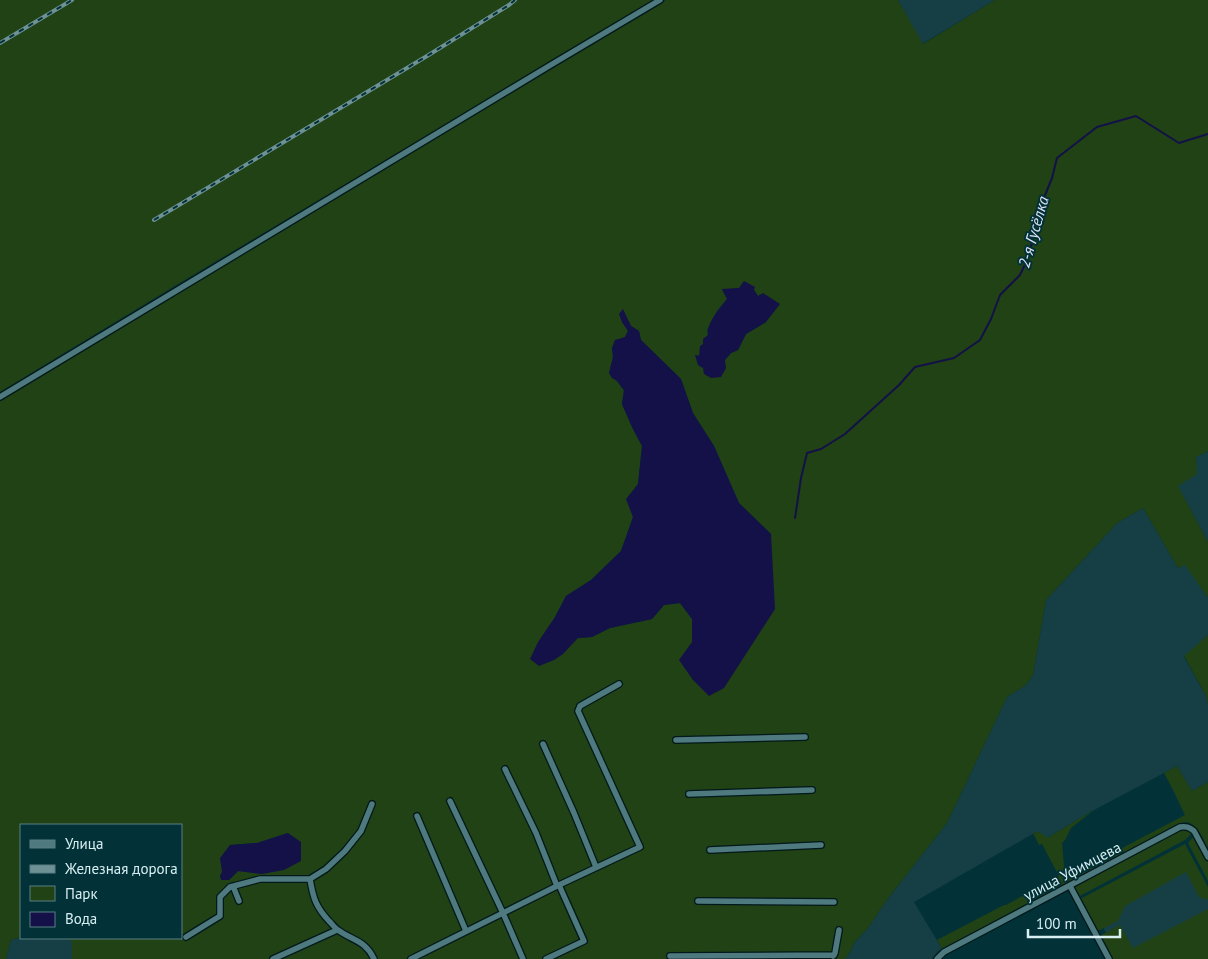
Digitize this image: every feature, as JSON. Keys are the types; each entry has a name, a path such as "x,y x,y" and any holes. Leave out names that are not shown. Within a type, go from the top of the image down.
{"street":[{"path":"0,397 544,68 660,0"},
{"path":"411,959 558,885 640,847 578,710 580,706 620,684"},
{"path":"676,740 805,737"},
{"path":"543,744 574,812 596,868"},
{"path":"505,769 584,940 546,959"},
{"path":"689,794 812,790"},
{"path":"450,801 523,959"},
{"path":"186,937 220,916 220,897 232,886 260,879 310,879 326,869 362,832 372,804"},
{"path":"417,816 466,931"},
{"name":"улица Уфимцева","path":"937,959 944,952 1180,827 1184,826 1194,831 1208,857"},
{"path":"710,850 821,845"},
{"path":"310,879 315,904 323,915 337,930 365,945 374,959"},
{"path":"232,886 239,901"},
{"path":"1070,886 1109,959"},
{"path":"698,901 834,902"},
{"path":"273,959 337,930"},
{"path":"670,956 832,957 835,953 839,930"}],"shaded area":[{"path":"898,0 995,0 922,44"},
{"path":"1208,451 1208,542 1177,485 1196,474 1196,457"},
{"path":"1143,508 1178,568 1185,564 1208,598 1208,635 1184,657 1206,696 1208,706 1208,782 1192,791 1177,766 1094,810 1047,838 1036,832 914,902 942,949 932,959 845,959 854,943 868,928 889,897 947,823 1007,697 1026,685 1033,675 1046,600 1117,523"},
{"path":"1182,847 1208,894 1208,927 1120,959 1087,897"},
{"path":"20,937 20,939 67,939 73,941 72,959 6,959 11,940"}],"green space":[{"path":"0,0 654,0 0,392"},
{"path":"666,0 898,0 923,44 995,0 1208,0 1208,451 1196,457 1197,474 1178,486 1208,542 1208,598 1185,565 1178,568 1143,508 1117,523 1046,600 1033,675 1026,685 1007,697 947,823 889,897 868,928 854,943 845,959 72,959 72,941 67,939 182,939 182,824 20,824 20,937 11,940 6,959 0,959 0,400","holes":["739,288 754,290 758,296 766,322 746,334 738,350 731,353 725,360 703,368 698,365 696,355 699,356 708,335 707,330 717,311 727,299 722,290","626,317 631,326 639,331 641,340 681,379 693,413 714,446 739,503 771,534 679,660 692,642 692,619 680,603 664,605 652,619 610,628 592,637 578,638 555,617 566,596 591,580 621,551 633,517 627,499 638,484 642,446 622,404 624,391 609,373 613,357 612,348 625,337 628,330 622,322","288,833 262,874 238,871 229,880 220,876 230,845 257,843"]},
{"path":"1208,635 1208,706 1206,696 1184,656"},
{"path":"1177,766 1192,791 1208,782 1208,848 1193,825 1185,822 1177,825 942,949 937,940 1059,876 1042,844 1039,845 1033,833 1039,832 1047,838 1094,810 1071,828 1062,843 1064,866 1069,876 1185,815 1164,773"},
{"path":"1182,829 1192,833 1185,840 1078,897 1075,889 1076,885"},
{"path":"1194,836 1208,862 1208,881 1188,843"},
{"path":"1185,844 1208,887 1208,900 1199,897 1186,872 1125,906 1118,921 1097,930 1080,899"},
{"path":"1208,909 1208,959 1112,959 1101,937 1120,925 1133,948"}],"water":[{"path":"744,281 755,287 754,290 758,296 763,293 780,304 766,322 746,334 738,350 731,353 725,360 726,368 721,377 711,378 704,374 703,368 698,365 695,355 699,356 700,346 703,344 703,339 708,335 711,321 727,299 722,289 739,288"},
{"path":"623,309 631,326 639,331 641,340 681,379 693,413 714,446 739,503 771,534 775,609 724,688 709,696 693,680 679,660 692,642 692,619 680,603 664,605 652,619 610,628 592,637 578,638 563,654 539,666 530,659 566,596 591,580 621,551 633,517 626,499 638,484 642,446 622,404 624,390 609,373 613,357 612,348 615,340 625,337 628,331 619,314"},
{"path":"288,833 301,842 301,861 284,870 262,874 238,871 229,880 221,880 220,858 230,845 257,843"}],"waterway":[{"name":"2-я Гусёлка","path":"795,518 807,453 821,449 845,434 899,385 915,367 954,358 980,340 991,319 1000,295 1020,275 1030,254 1035,220 1052,178 1057,158 1097,127 1136,116 1179,143 1208,134"}],"railway":[{"path":"0,43 72,0"},
{"path":"154,220 427,56 515,0"}]}
